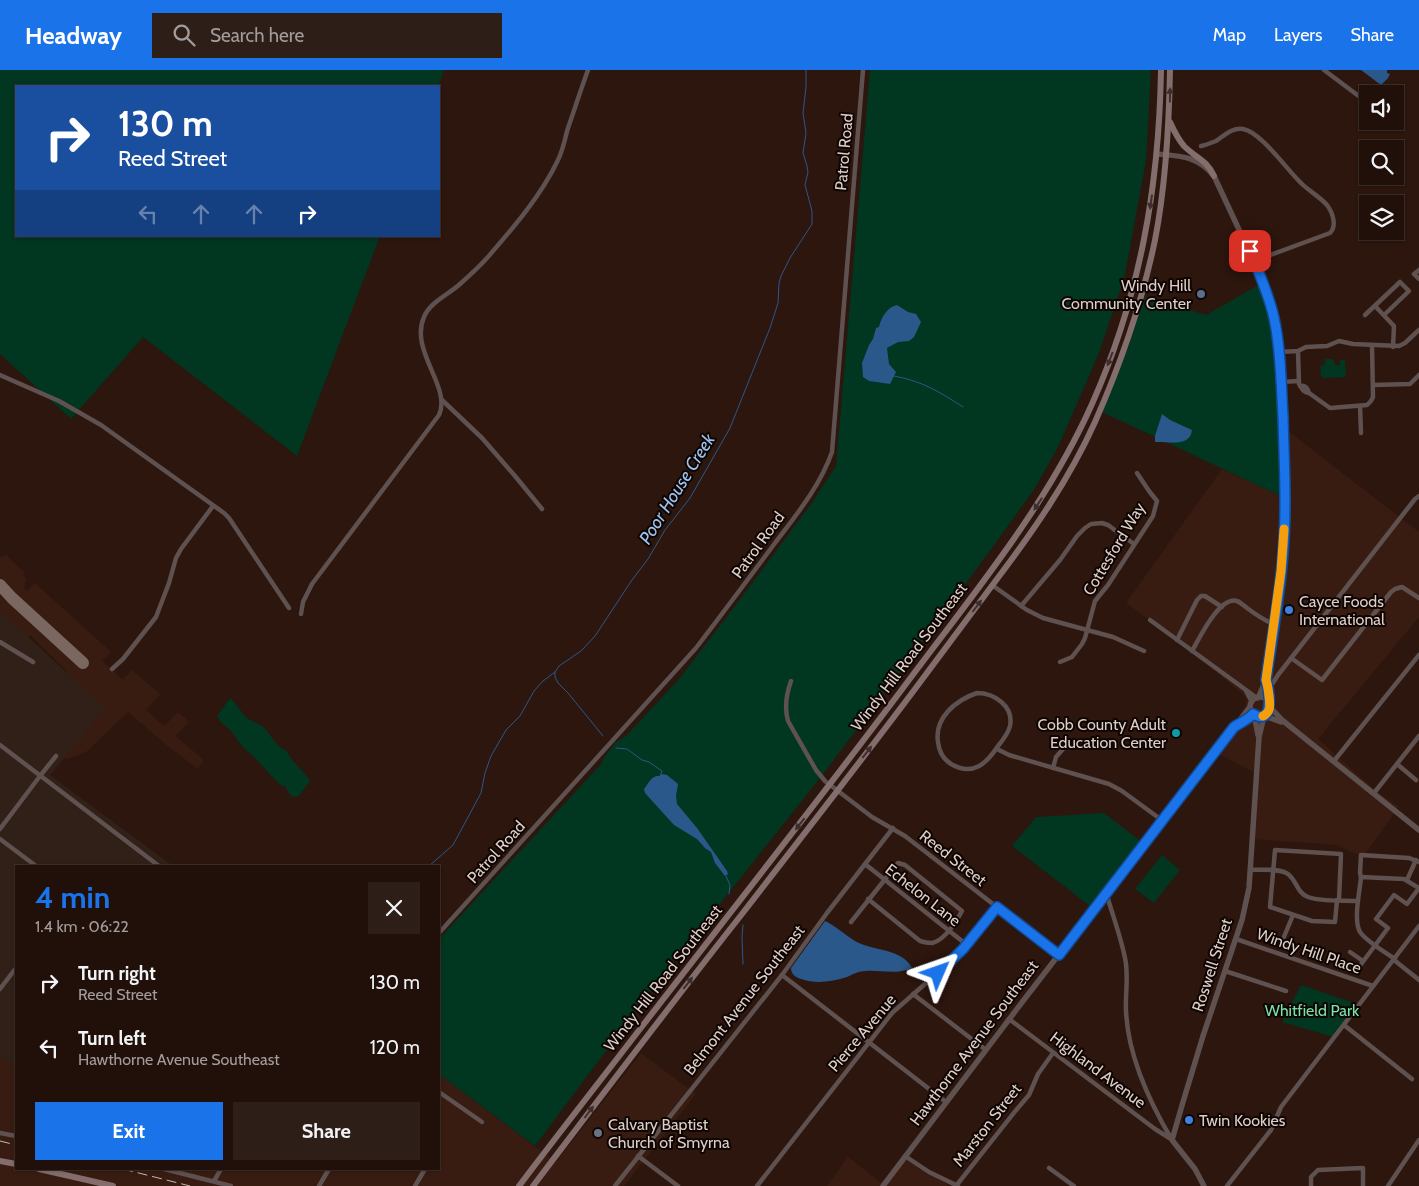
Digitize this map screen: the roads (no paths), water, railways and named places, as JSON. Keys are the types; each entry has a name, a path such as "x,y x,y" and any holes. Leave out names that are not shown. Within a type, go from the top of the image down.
{"main road":[{"name":"Windy Hill Road Southeast","path":"519,1186 830,785 1009,546 1048,488 1074,442 1092,404 1110,361 1130,301 1146,234 1158,154 1160,70"},
{"name":"Windy Hill Road Southeast","path":"533,1186 837,791 1030,535 1069,472 1114,378 1146,278 1159,218 1167,155 1170,120 1170,70"},
{"path":"1170,120 1180,141 1208,165 1214,176"},
{"path":"0,1160 15,1164"},
{"path":"44,1170 113,1186"}],"street":[{"path":"301,614 303,602 312,584 437,420 441,411 442,400 439,388 426,360 421,332 421,323 425,315 435,303 459,285 482,263 533,201 559,158 588,70"},
{"name":"Patrol Road","path":"440,932 696,648 726,610 823,476 832,452 863,70"},
{"path":"1324,70 1359,96"},
{"path":"1202,146 1216,141 1231,130 1238,128 1248,130 1259,137 1296,178 1328,207 1334,224 1334,228 1330,233 1254,261"},
{"path":"1158,154 1191,158 1207,168 1214,176 1254,261 1270,300 1276,327 1281,382 1284,539 1266,678 1258,698 1251,705"},
{"path":"1419,270 1414,274 1419,279"},
{"path":"1365,315 1400,282 1409,291 1384,315"},
{"path":"1375,306 1394,328 1393,347"},
{"path":"1279,352 1298,351 1306,347 1327,346 1339,341 1393,347 1405,343 1419,330"},
{"path":"1281,382 1299,383 1309,393 1330,408 1367,405 1372,399 1372,345"},
{"path":"1298,351 1299,383"},
{"path":"0,375 59,401 101,425 229,518 289,608"},
{"path":"1373,385 1410,384 1419,376"},
{"path":"442,400 482,438 542,509"},
{"path":"1360,406 1361,433"},
{"name":"Cottesford Way","path":"1060,662 1072,657 1076,653 1085,638 1095,601 1108,585 1153,516 1157,501 1137,473"},
{"path":"1269,689 1291,658 1419,496"},
{"path":"112,669 156,617 176,558 213,506"},
{"path":"1021,606 1060,560 1077,536 1091,524 1102,523 1108,525 1134,544"},
{"path":"992,585 1021,606 1043,618 1113,637 1144,651"},
{"path":"1291,658 1322,680 1391,592 1396,588 1402,587 1419,598"},
{"path":"1177,640 1197,600 1201,596 1205,596 1222,607"},
{"path":"1192,651 1206,625 1229,601 1237,601 1273,624"},
{"path":"1150,620 1246,691 1258,698 1265,699 1286,723 1419,830"},
{"path":"0,642 33,662"},
{"path":"1334,761 1419,655"},
{"path":"1266,678 1278,675"},
{"path":"1264,716 1268,712 1269,705 1269,689 1266,678"},
{"name":"Reed Street","path":"791,681 786,701 788,721 816,770 824,780 872,817 893,828 1059,955"},
{"path":"1246,691 1253,714 1286,723"},
{"path":"985,693 1002,702 1008,710 1010,717 1010,726 997,749 987,761 976,768 963,769 956,767 944,759 941,753 937,736 938,728 950,709 969,695 985,693"},
{"name":"Hawthorne Avenue Southeast","path":"883,1186 1251,705"},
{"name":"Hawthorne Avenue Southeast","path":"1234,727 1253,714"},
{"name":"Roswell Street","path":"1253,714 1259,737"},
{"name":"Roswell Street","path":"1172,1140 1246,901 1250,870 1259,737 1264,716"},
{"path":"1374,794 1419,736"},
{"path":"0,745 158,865"},
{"path":"997,749 1009,756 1110,784 1163,821"},
{"path":"1053,768 1056,757 1063,749"},
{"path":"0,829 56,756"},
{"path":"1397,764 1416,780"},
{"name":"Belmont Avenue Southeast","path":"615,1186 782,975 812,932 893,828"},
{"path":"0,839 35,865"},
{"path":"1275,850 1341,854 1335,922 1312,921 1270,907 1274,871 1275,850"},
{"path":"1407,880 1417,861 1405,858 1361,855 1357,918 1359,929 1363,936 1419,980"},
{"path":"851,922 868,899 898,863 905,865 962,911 941,939 931,943 920,941 868,899"},
{"name":"Echelon Lane","path":"864,864 966,945"},
{"path":"1250,870 1274,871 1288,874 1298,890 1307,897 1358,901"},
{"path":"1359,967 1388,928 1376,919 1394,895 1407,904 1419,888 1407,880 1361,876"},
{"path":"1106,895 1126,958 1126,1012 1135,1060 1149,1096 1172,1140 1195,1169 1204,1186"},
{"name":"Pierce Avenue","path":"758,1186 894,1010 938,973 966,945 997,907"},
{"path":"1281,944 1293,915"},
{"path":"1228,1186 1268,1134 1281,1107 1419,926"},
{"name":"Windy Hill Place","path":"1236,938 1373,986"},
{"path":"1350,952 1363,961"},
{"path":"0,989 15,969"},
{"path":"1225,971 1286,991"},
{"path":"782,975 946,1102"},
{"path":"913,994 986,1050"},
{"name":"Highland Avenue","path":"1009,1019 1172,1140"},
{"path":"1344,1025 1412,1079"},
{"name":"Marston Street","path":"957,1186 1027,1098 1038,1074 1053,1053"},
{"path":"440,1093 482,1122"},
{"path":"0,1133 15,1136"},
{"path":"1388,1186 1419,1140"},
{"path":"638,1156 678,1186"},
{"path":"905,1156 929,1172 957,1186"},
{"path":"1049,1168 1074,1186"},
{"path":"1310,1186 1311,1177 1318,1170 1363,1168 1364,1186"},
{"path":"168,1170 231,1186"},
{"path":"214,1182 220,1170"},
{"path":"319,1186 328,1170"},
{"path":"415,1186 424,1170"}],"water":[{"path":"1361,70 1387,70 1387,73 1390,74 1381,85"},
{"path":"897,305 908,312 916,314 921,322 914,337 909,341 898,342 887,348 889,364 896,372 890,384 869,381 863,377 862,363 876,328 879,327 887,310"},
{"path":"1162,414 1170,420 1192,430 1190,436 1178,442 1155,442"},
{"path":"662,774 667,775 678,784 677,804 697,828 727,871 728,874 725,876 715,863 711,852 697,839 674,825 645,793 644,789 650,780"},
{"path":"825,921 855,941 894,953 912,968 895,972 861,972 841,979 824,982 806,981 797,977 793,974 791,968"}],"waterway":[{"name":"Poor House Creek","path":"430,865 453,845 481,793 491,756 506,730 520,716 534,691 543,681 555,672 559,666 581,651 595,636 648,559 665,530 690,498 730,428 770,328 778,303 781,276 812,224 812,211 805,185 808,172 803,153 806,133 803,113 806,70"},
{"path":"894,376 930,388 963,407"},
{"path":"555,672 558,683 603,736"},
{"path":"616,748 627,749 642,760 649,762 662,771 660,776"},
{"path":"726,876 730,885 729,894"},
{"path":"743,925 743,964"}],"railway":[{"path":"0,1141 15,1145"},
{"path":"127,1170 190,1186"}],"place":[{"name":"Windy Hill Community Center","path":"1201,294"},
{"name":"Cayce Foods International","path":"1289,610"},
{"name":"Cobb County Adult Education Center","path":"1176,733"},
{"name":"Twin Kookies","path":"1189,1120"},
{"name":"Calvary Baptist Church of Smyrna","path":"598,1133"}],"park label":[{"name":"Whitfield Park","path":"1312,1010"}]}
